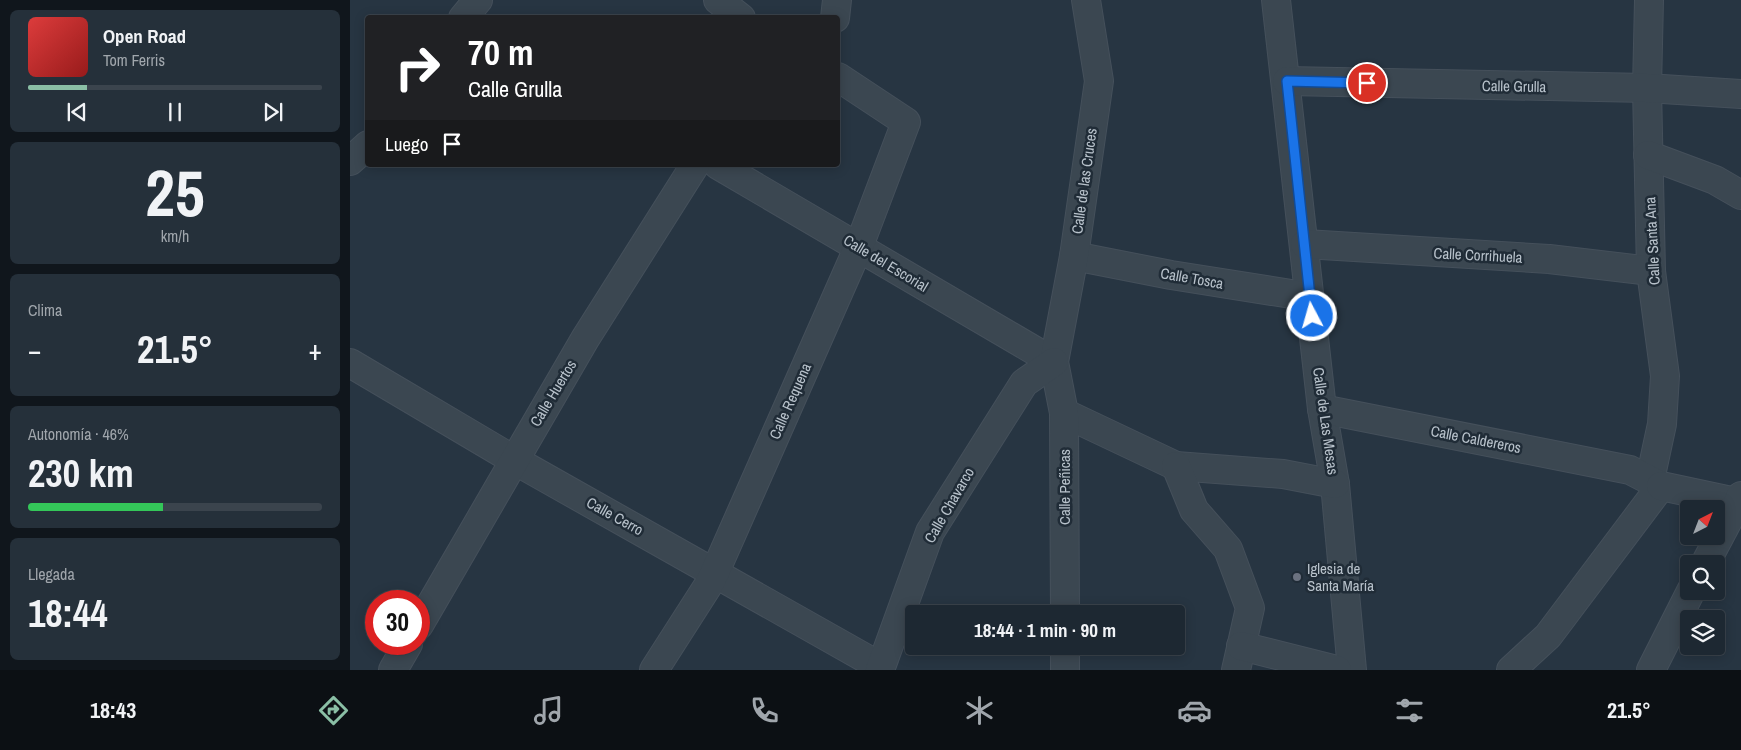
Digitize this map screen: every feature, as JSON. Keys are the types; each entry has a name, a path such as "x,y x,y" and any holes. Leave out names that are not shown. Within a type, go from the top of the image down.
{"street":[{"path":"448,0 456,15"},
{"path":"466,15 478,0"},
{"path":"718,0 737,15"},
{"path":"835,15 837,0"},
{"name":"Calle de las Cruces","path":"1054,362 1074,256 1099,81 1086,0"},
{"name":"Calle de Las Mesas","path":"1276,0 1287,81 1322,409 1335,484 1352,670"},
{"name":"Calle Santa Ana","path":"1511,670 1548,636 1647,479 1662,424 1665,376 1651,271 1647,88 1649,0"},
{"name":"Calle Requena","path":"654,670 715,572 859,246 906,122 840,78"},
{"name":"Calle Grulla","path":"1287,81 1647,88 1741,94"},
{"path":"350,161 365,148"},
{"path":"1648,155 1715,180 1741,195"},
{"name":"Calle Huertos","path":"430,606 585,339 694,167"},
{"name":"Calle del Escorial","path":"721,167 1054,362"},
{"name":"Calle Corrihuela","path":"1304,244 1549,259 1651,271"},
{"name":"Calle Tosca","path":"1074,256 1171,275 1310,297"},
{"name":"Calle Peñicas","path":"1054,362 1064,413 1065,605"},
{"name":"Calle Chavarco","path":"881,669 930,532 1024,384 1054,362"},
{"name":"Calle Cerro","path":"350,363 514,460 715,572 881,669"},
{"name":"Calle Caldereros","path":"1322,409 1739,499"},
{"path":"1064,413 1176,466 1283,474 1335,484"},
{"path":"1176,466 1194,510 1228,549 1250,608 1239,658 1337,670"},
{"path":"1710,555 1739,499"},
{"path":"1651,670 1686,600"},
{"path":"393,670 402,655"},
{"path":"1065,655 1065,670"}],"place":[{"name":"Iglesia de Santa María","path":"1297,577"}],"route":[{"path":"1312,316 1287,81 1367,83"}]}
